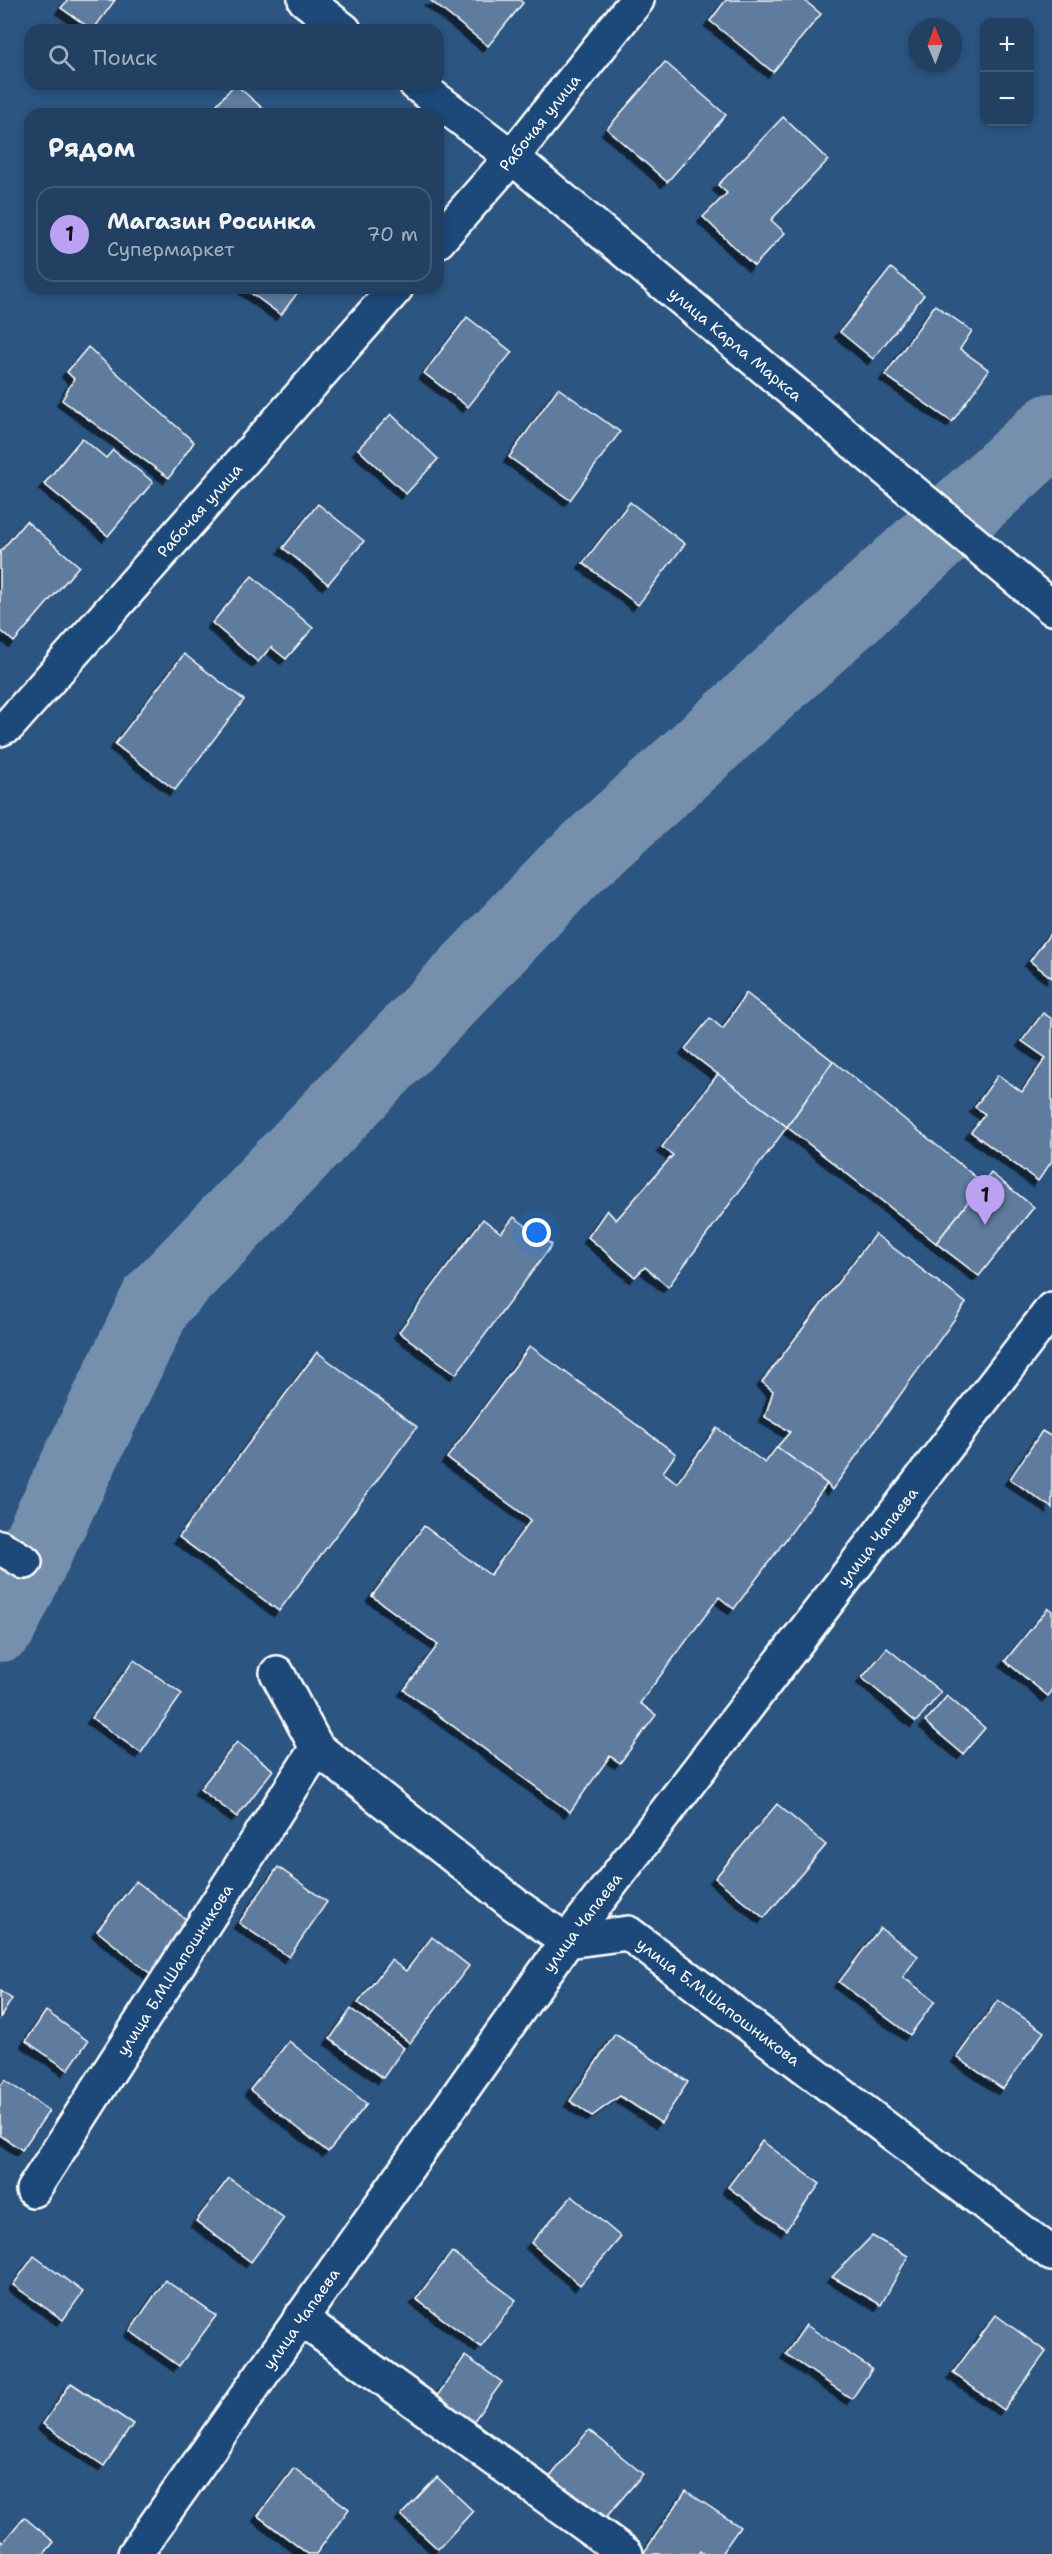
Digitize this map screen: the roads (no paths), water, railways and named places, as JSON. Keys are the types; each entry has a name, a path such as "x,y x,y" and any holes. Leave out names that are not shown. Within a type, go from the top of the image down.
{"street":[{"path":"305,0 336,24"},
{"name":"Рабочая улица","path":"444,234 512,157 637,0"},
{"name":"улица Карла Маркса","path":"424,90 512,157 1052,608"},
{"name":"Рабочая улица","path":"3,724 391,294"},
{"name":"улица Чапаева","path":"135,2554 567,1941 1052,1309"},
{"path":"277,1673 317,1748 514,1904 567,1941"},
{"name":"улица Б.М.Шапошникова","path":"33,2190 317,1748"},
{"name":"улица Б.М.Шапошникова","path":"567,1941 628,1933 1052,2254"},
{"path":"300,2318 626,2554"}],"waterway":[{"path":"0,1625 157,1300 566,873 1052,430"}],"place":[{"name":"Магазин Росинка","path":"985,1225"}]}
